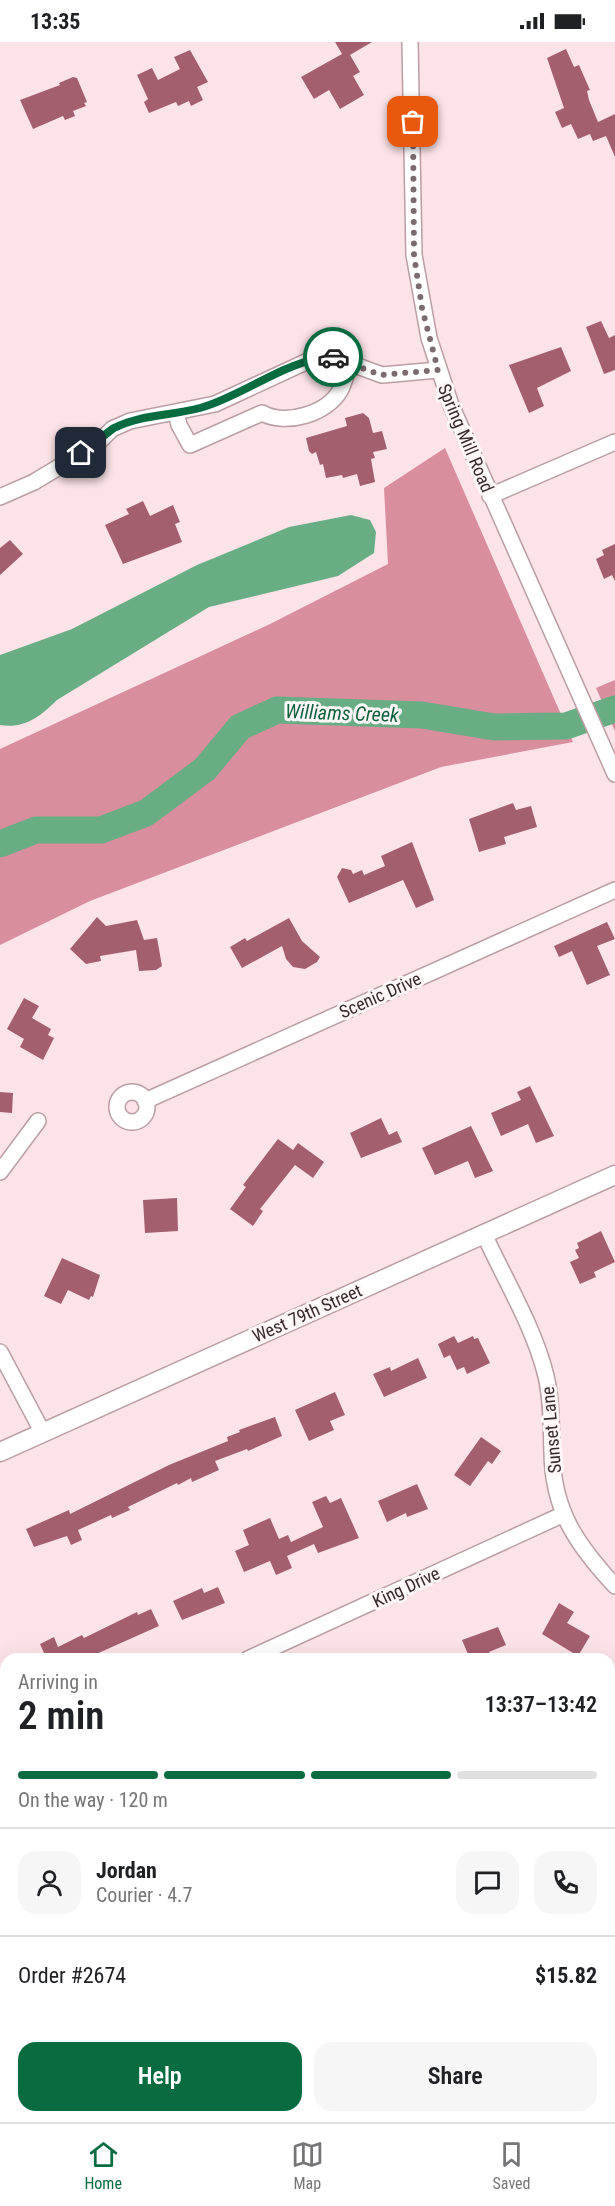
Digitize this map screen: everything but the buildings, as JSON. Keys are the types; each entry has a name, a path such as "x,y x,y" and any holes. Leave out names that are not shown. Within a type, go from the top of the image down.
{"main road":[{"name":"West 79th Street","path":"0,1452 615,1175"}],"street":[{"name":"Spring Mill Road","path":"410,42 414,255 422,308 438,370 490,496 615,774"},
{"path":"0,497 34,482 88,449 112,429 142,417 215,404 310,360 333,357 381,375 438,370"},
{"path":"176,412 179,425 190,445 262,413 277,419 293,419 319,407 341,390 350,362"},
{"path":"252,387 262,413"},
{"path":"490,496 615,441"},
{"name":"Scenic Drive","path":"145,1101 615,890"},
{"path":"0,1172 38,1121"},
{"name":"Sunset Lane","path":"484,1234 544,1367 551,1403 554,1480 564,1514 588,1557 615,1586"},
{"path":"0,1352 43,1433"},
{"name":"King Drive","path":"261,1653 564,1514"}],"shaded area":[{"path":"445,448 573,742 441,767 90,901 0,945 0,749 270,624 388,564 384,488"},
{"path":"351,515 370,520 376,532 374,553 338,576 209,607 57,700 31,720 17,725 0,725 0,655 72,629 197,565 289,527"},
{"path":"615,680 615,731 596,688"}],"waterway":[{"name":"Williams Creek","path":"0,844 36,830 101,830 146,813 205,769 240,727 277,710 422,715 494,727 566,726 615,709"}],"way so far":[{"path":"333,357 381,375 438,370 422,308 414,255 413,122"}],"route":[{"path":"81,453 97,444 112,429 130,421 149,415 197,409 215,404 310,360 333,357"}]}
